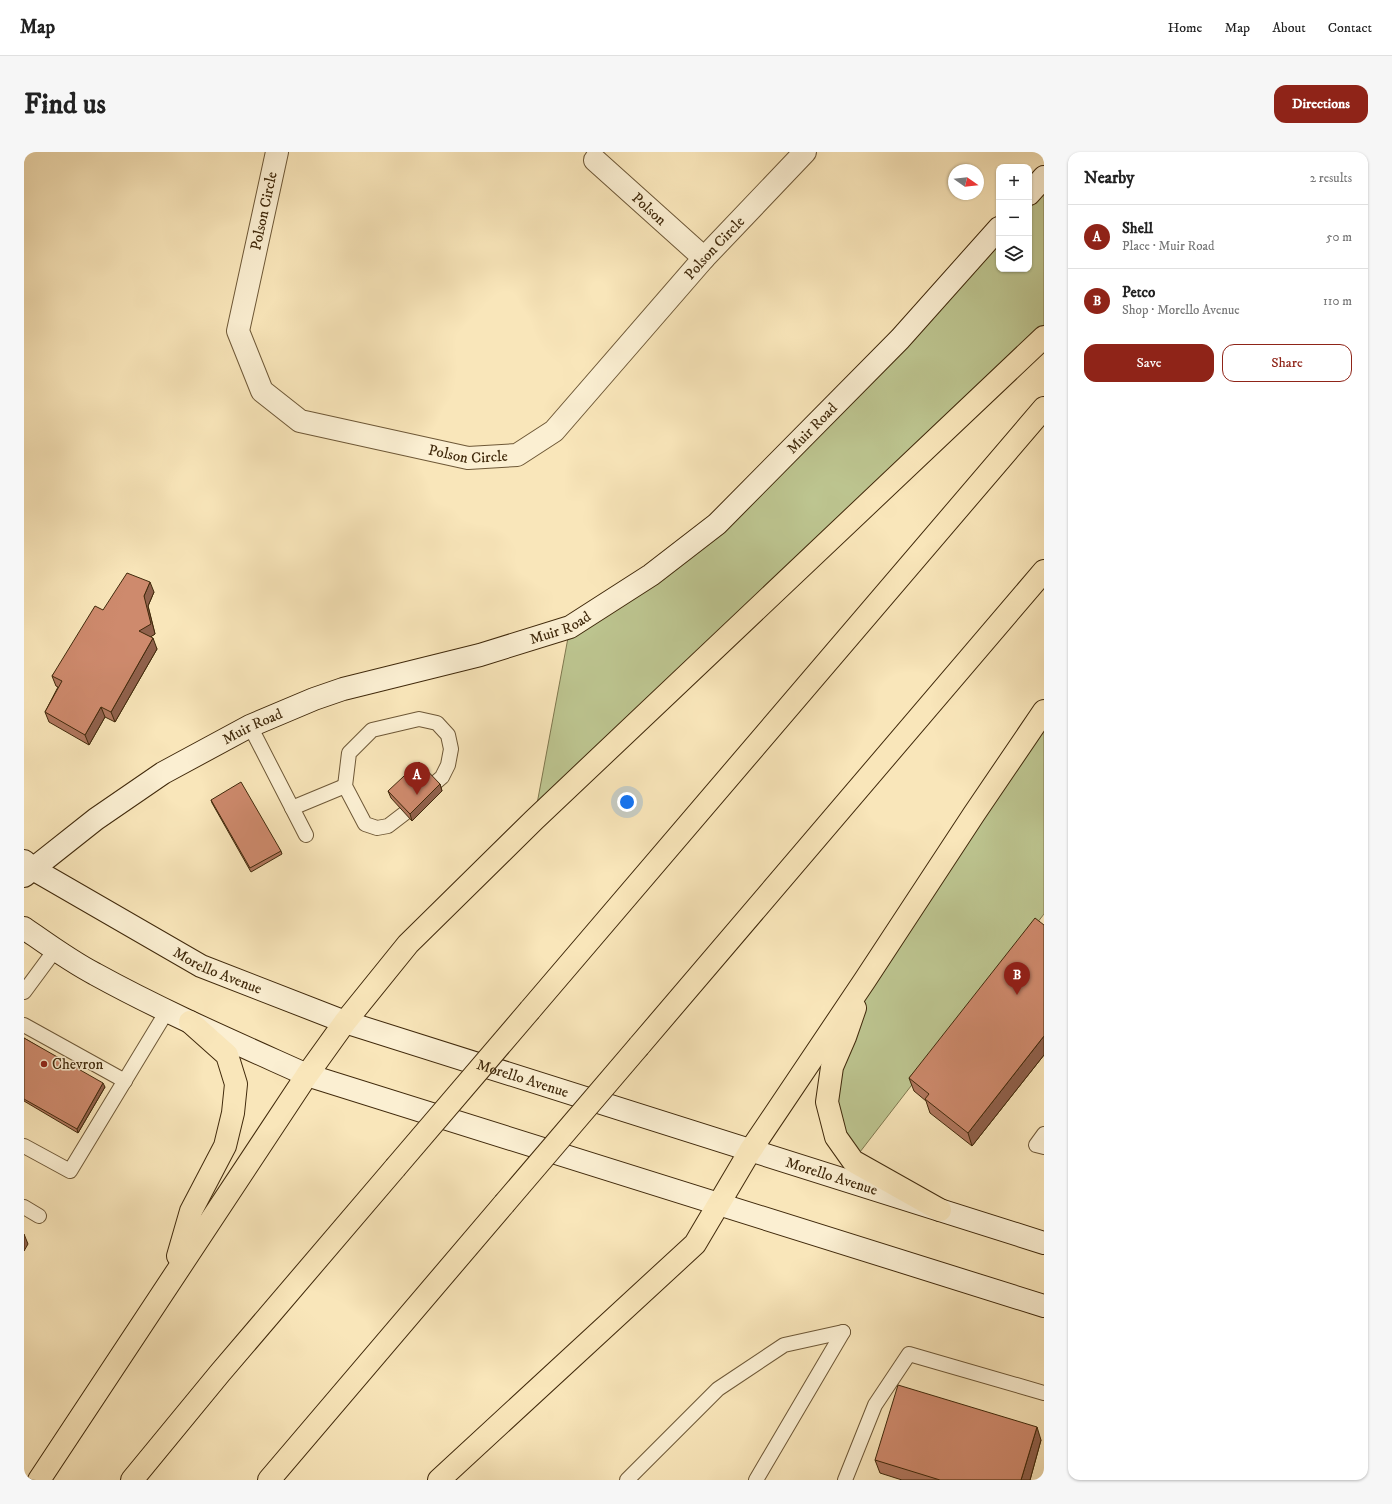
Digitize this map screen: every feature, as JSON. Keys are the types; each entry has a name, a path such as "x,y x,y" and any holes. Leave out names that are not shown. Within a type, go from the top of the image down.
{"highway":[{"path":"39,1480 307,1075 345,1022 408,944 534,820 1044,337"},
{"path":"132,1480 220,1373 1044,408"},
{"path":"269,1480 1044,572"},
{"path":"439,1480 695,1244 750,1151 1044,711"},
{"path":"865,980 845,1037 832,1067 827,1102 836,1137 853,1161 940,1210"},
{"path":"172,1278 191,1212 225,1146 233,1113 236,1084 227,1054 190,1022"}],"street":[{"name":"Polson Circle","path":"277,152 238,331 262,391 300,421 468,458 517,454 554,431 704,258 805,152"},
{"name":"Polson","path":"595,160 704,258"},
{"path":"1032,191 1044,177"},
{"name":"Muir Road","path":"27,868 163,773 250,726 314,699 336,692 480,655 570,627 651,575 717,524 900,339 996,231"},
{"name":"Morello Avenue","path":"27,868 201,966 345,1022 1044,1243"},
{"path":"24,928 55,950 94,974 190,1022 307,1075 1044,1306"}],"lane":[{"path":"405,813 388,826 377,828 365,824 345,786 349,753 372,730 419,719 437,723 448,735 451,749 448,765 442,777 436,783"},
{"path":"250,726 306,835"},
{"path":"292,808 345,786"},
{"path":"24,992 55,950"},
{"path":"24,1146 70,1171 167,1010"},
{"path":"24,1025 125,1081"},
{"path":"1044,1134 1036,1144 1044,1147"},
{"path":"24,1206 39,1216"},
{"path":"627,1480 718,1389 784,1345 843,1332 756,1480"},
{"path":"845,1480 875,1406 909,1354 1044,1393"}],"green space":[{"path":"1044,177 1044,337 534,820 570,627 651,575 996,231 996,272 1032,272 1032,191"},
{"path":"1044,711 1044,914 853,1161 836,1137 832,1067 865,980"}],"building":[{"path":"127,573 150,582 144,596 151,624 139,631 153,638 111,712 101,707 85,735 45,712 62,681 52,676 95,606 103,610"},
{"path":"419,762 440,784 410,814 388,791"},
{"path":"241,782 281,851 250,868 211,800"},
{"path":"1035,918 1044,925 1044,1036 968,1133 925,1099 929,1094 909,1078"},
{"name":"Chevron","path":"24,1038 103,1083 77,1129 24,1099"},
{"path":"898,1385 1037,1427 1021,1480 940,1480 875,1460"}],"place":[{"name":"Shell","path":"417,795"},
{"name":"Petco","path":"1017,995"},
{"name":"Chevron","path":"44,1064"}]}
